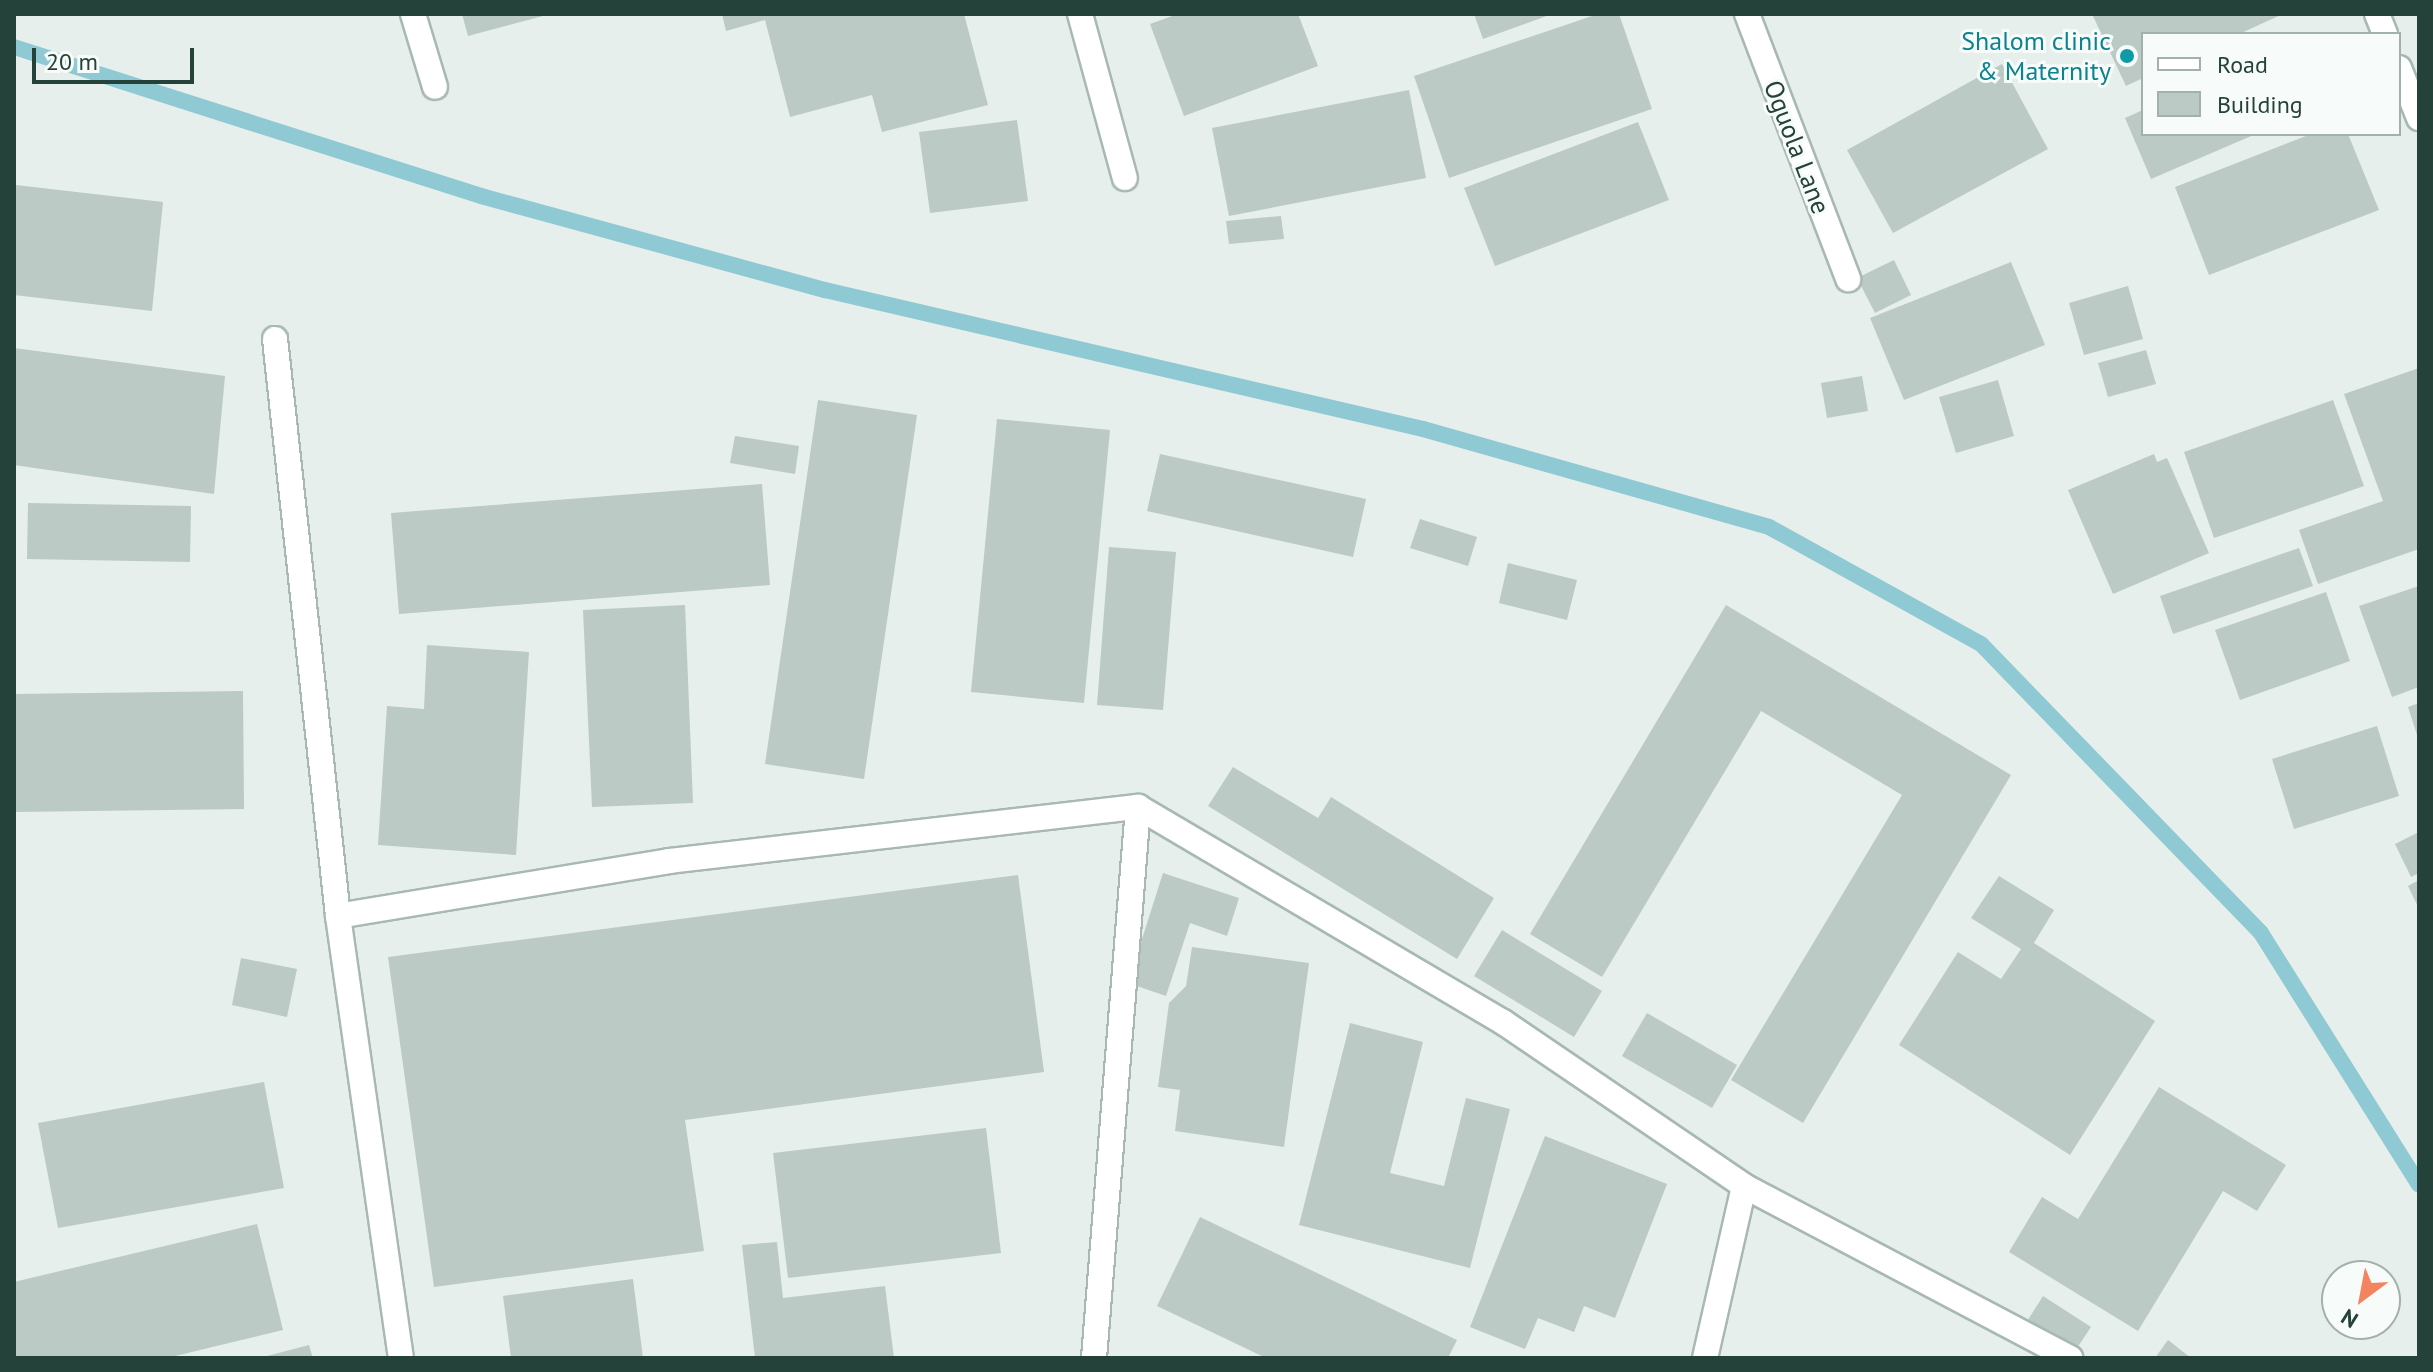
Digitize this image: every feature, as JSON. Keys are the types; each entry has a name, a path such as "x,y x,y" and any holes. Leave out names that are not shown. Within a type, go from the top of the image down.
{"street":[{"path":"413,14 435,87"},
{"path":"1080,14 1125,178"},
{"name":"Oguola Lane","path":"1747,14 1848,279"},
{"path":"2401,73 2419,118"},
{"path":"275,339 338,916 401,1358"},
{"path":"338,916 669,861 1138,807 1503,1022 1744,1186 2070,1358"},
{"path":"1094,1358 1138,807"},
{"path":"1705,1358 1744,1186"}],"building":[{"path":"462,14 547,14 547,15 468,36"},
{"path":"722,14 964,14 988,105 882,132 872,95 790,117 765,20 726,31"},
{"path":"1178,14 1298,14 1318,66 1184,116 1150,24"},
{"path":"1474,14 1552,14 1483,39"},
{"path":"1598,14 1619,14 1652,109 1449,178 1414,76"},
{"name":"Shalom clinic & Maternity","path":"2092,14 2283,14 2243,32 2141,32 2141,79 2126,86"},
{"path":"2002,64 2048,149 1893,233 1847,150"},
{"path":"1409,90 1426,178 1229,216 1212,128"},
{"path":"2141,111 2141,136 2251,136 2151,179 2125,118"},
{"path":"1017,120 1028,201 930,213 919,132"},
{"path":"1638,122 1669,200 1495,266 1464,188"},
{"path":"2306,136 2349,136 2379,210 2209,275 2175,187"},
{"path":"16,185 163,202 152,311 14,295"},
{"path":"1281,216 1284,239 1229,244 1226,221"},
{"path":"1894,260 1911,295 1875,313 1857,278"},
{"path":"2011,262 2045,345 1904,400 1870,318"},
{"path":"2128,286 2143,339 2084,355 2069,303"},
{"path":"14,348 225,376 214,494 14,465"},
{"path":"2146,350 2156,384 2108,397 2098,363"},
{"path":"2419,368 2419,549 2318,584 2299,530 2383,501 2344,394"},
{"path":"1862,376 1868,411 1827,418 1821,383"},
{"path":"1998,380 2014,436 1956,453 1939,397"},
{"path":"818,400 917,415 864,779 765,764"},
{"path":"2333,400 2364,486 2214,538 2184,452"},
{"path":"997,419 1110,430 1084,703 971,692"},
{"path":"735,436 799,446 795,474 730,463"},
{"path":"1160,454 1366,499 1353,557 1147,511"},
{"path":"2154,454 2157,462 2167,458 2209,553 2113,594 2068,490"},
{"path":"762,484 770,585 399,614 391,513"},
{"path":"28,503 191,506 190,562 27,559"},
{"path":"1420,519 1477,537 1468,566 1410,548"},
{"path":"1109,547 1176,552 1163,710 1097,705"},
{"path":"2299,548 2313,586 2173,634 2160,596"},
{"path":"1508,563 1577,580 1567,620 1499,603"},
{"path":"2419,586 2419,687 2392,697 2359,606"},
{"path":"2326,592 2350,661 2240,700 2215,630"},
{"path":"685,605 693,803 592,807 583,610"},
{"path":"1726,605 2011,775 1803,1123 1731,1080 1902,795 1761,711 1602,977 1530,934"},
{"path":"427,645 529,652 516,855 378,845 387,706 424,709"},
{"path":"243,691 244,809 14,812 14,694"},
{"path":"2419,703 2419,738 2418,738 2408,707"},
{"path":"2377,726 2399,796 2294,829 2272,759"},
{"path":"1233,767 1318,818 1331,797 1494,898 1457,959 1208,806"},
{"path":"2419,832 2419,873 2411,877 2395,844"},
{"path":"1163,873 1239,898 1227,936 1190,923 1166,996 1128,983"},
{"path":"1018,875 1044,1072 685,1120 704,1251 434,1287 388,957"},
{"path":"1999,876 2054,910 2034,943 2155,1021 2070,1155 1899,1045 1958,952 2001,979 2021,949 1971,918"},
{"path":"2419,880 2419,909 2408,886"},
{"path":"1502,930 1602,991 1574,1037 1474,976"},
{"path":"1192,947 1309,963 1284,1147 1175,1131 1180,1090 1158,1087 1169,1003 1186,986"},
{"path":"241,958 297,969 287,1017 232,1005"},
{"path":"1647,1013 1737,1065 1712,1108 1622,1056"},
{"path":"1350,1023 1423,1042 1390,1173 1444,1186 1466,1098 1510,1109 1470,1268 1299,1225"},
{"path":"264,1082 284,1188 58,1228 38,1123"},
{"path":"2159,1087 2286,1165 2257,1211 2223,1191 2138,1331 2009,1252 2042,1197 2078,1219"},
{"path":"986,1128 1001,1253 788,1278 773,1153"},
{"path":"1545,1136 1667,1184 1615,1318 1584,1306 1574,1332 1538,1318 1525,1349 1470,1327"},
{"path":"1200,1217 1457,1340 1448,1358 1266,1358 1157,1306"},
{"path":"257,1224 283,1330 167,1358 14,1358 14,1282"},
{"path":"777,1242 783,1298 885,1286 894,1358 755,1358 742,1245"},
{"path":"633,1279 643,1358 511,1358 503,1296"},
{"path":"2043,1296 2091,1327 2073,1354 2026,1323"},
{"path":"2168,1340 2191,1358 2155,1358"},
{"path":"309,1345 313,1358 263,1358 263,1357"}],"waterway":[{"path":"14,47 481,196 825,290 1423,429 1769,527 1981,644 2261,933 2419,1185"}],"place":[{"name":"Shalom clinic & Maternity","path":"2127,56"}]}
